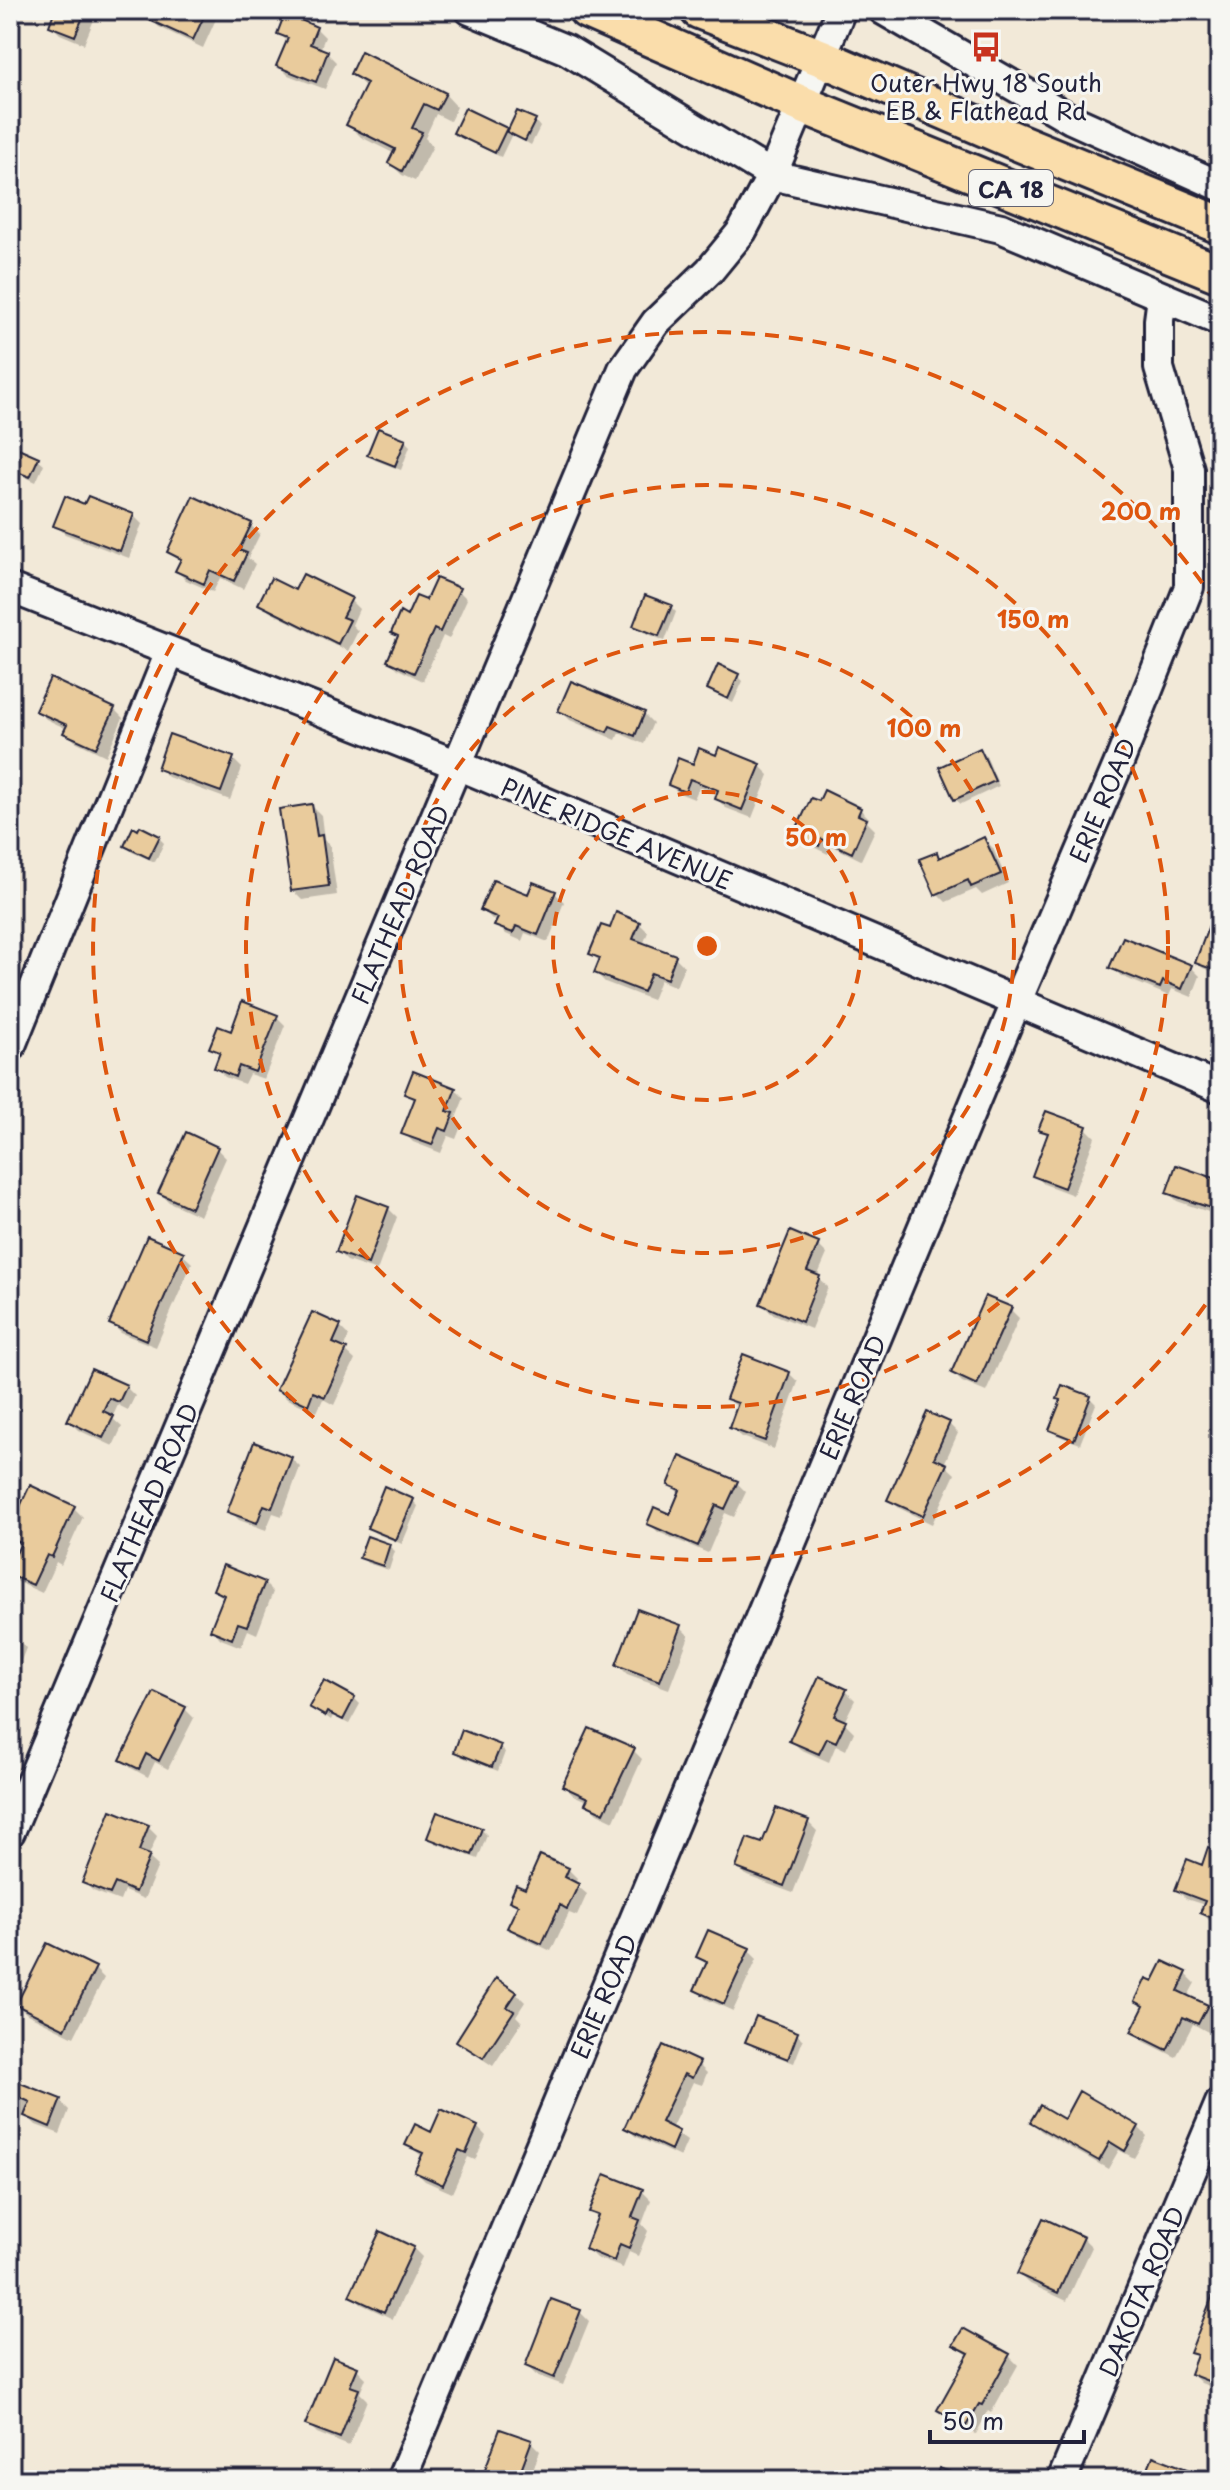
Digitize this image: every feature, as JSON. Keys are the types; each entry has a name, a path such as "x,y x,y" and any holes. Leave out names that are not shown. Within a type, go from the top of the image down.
{"main road":[{"name":"CA 18","path":"587,10 801,104 1220,274"},
{"name":"CA 18","path":"699,10 822,58 1220,225"}],"street":[{"path":"470,10 567,50 772,175 1001,228 1220,321"},
{"name":"FLATHEAD ROAD","path":"10,1832 623,369 656,322 710,270 742,231 772,175 841,10"},
{"path":"883,10 1071,119 1220,186"},
{"name":"ERIE ROAD","path":"401,2480 1118,765 1189,587 1189,469 1159,368 1162,297"},
{"name":"PINE RIDGE AVENUE","path":"10,588 458,765 1220,1088"},
{"path":"10,1048 170,652"},
{"name":"DAKOTA ROAD","path":"1062,2480 1220,2103"}],"building":[{"path":"49,10 86,10 75,36 49,26 54,12"},
{"path":"147,10 207,10 193,40 147,19 150,12"},
{"path":"285,13 317,27 310,44 328,51 316,82 276,66 288,38 277,34"},
{"path":"361,51 446,93 437,110 424,104 412,128 422,132 402,171 388,163 395,149 346,125 367,83 350,74"},
{"path":"465,108 507,128 495,153 453,133"},
{"path":"517,111 536,119 525,141 507,132"},
{"path":"378,428 406,439 395,466 367,455"},
{"path":"16,447 39,457 30,477 10,469"},
{"path":"65,496 84,504 88,496 134,514 120,551 53,526"},
{"path":"193,496 252,523 239,550 247,553 234,581 210,570 204,584 175,571 181,559 167,552"},
{"path":"303,574 352,598 342,617 350,620 338,644 258,604 271,578 295,590"},
{"path":"436,578 460,588 440,632 434,629 414,673 387,661 398,636 391,633 400,612 407,616 416,596 426,600"},
{"path":"645,595 672,605 659,636 633,626"},
{"path":"718,664 739,674 728,699 707,689"},
{"path":"50,678 115,708 96,748 63,733 67,725 35,711"},
{"path":"571,681 645,712 635,736 610,726 607,732 558,711"},
{"path":"169,734 234,757 221,792 157,769"},
{"path":"719,747 761,764 742,810 715,799 718,790 690,779 685,792 668,785 678,758 693,764 699,748 716,755"},
{"path":"980,748 995,781 954,800 939,767"},
{"path":"824,790 861,808 858,815 867,819 852,853 822,839 819,846 794,834 811,798 819,801"},
{"path":"312,804 317,836 322,835 329,886 291,891 279,809"},
{"path":"140,826 160,836 149,858 124,846 133,827 138,830"},
{"path":"984,837 1001,874 971,887 968,880 935,895 919,859 937,852 939,858"},
{"path":"493,880 528,894 533,882 556,891 538,935 516,926 513,933 494,926 498,918 480,910"},
{"path":"616,912 640,922 633,939 676,955 667,979 651,973 643,992 594,973 600,958 589,954 601,925 610,928"},
{"path":"1209,925 1220,929 1220,972 1195,963"},
{"path":"1123,937 1192,965 1182,989 1163,981 1160,988 1109,968"},
{"path":"242,1001 278,1015 255,1072 239,1066 235,1077 214,1068 220,1052 209,1048 218,1026 231,1031"},
{"path":"413,1071 456,1088 447,1111 454,1113 447,1131 439,1128 432,1145 401,1134 415,1098 404,1094"},
{"path":"1046,1111 1087,1126 1064,1188 1032,1176 1048,1133 1038,1130"},
{"path":"186,1132 218,1147 191,1208 158,1193"},
{"path":"1176,1165 1220,1180 1220,1211 1166,1193"},
{"path":"357,1195 389,1207 368,1264 336,1252"},
{"path":"790,1231 819,1243 807,1271 820,1276 802,1322 760,1304"},
{"path":"147,1236 184,1252 146,1340 109,1324"},
{"path":"985,1296 1012,1307 977,1385 951,1373"},
{"path":"312,1312 341,1325 333,1343 347,1349 325,1397 313,1392 308,1405 276,1390"},
{"path":"743,1354 790,1372 765,1441 729,1428 738,1403 726,1399"},
{"path":"91,1369 127,1385 119,1402 109,1398 103,1411 114,1416 103,1438 67,1421"},
{"path":"1062,1385 1091,1396 1074,1440 1049,1430 1061,1400 1057,1399"},
{"path":"927,1412 950,1422 934,1458 947,1464 923,1516 887,1500"},
{"path":"254,1442 292,1457 272,1508 264,1505 257,1523 227,1512"},
{"path":"680,1456 738,1481 725,1509 716,1505 698,1546 647,1524 654,1507 670,1514 680,1490 668,1485"},
{"path":"30,1485 75,1506 52,1557 47,1555 33,1585 10,1575 10,1566 21,1543 10,1538 10,1528"},
{"path":"384,1486 414,1499 396,1540 367,1528"},
{"path":"367,1536 390,1544 383,1566 359,1558"},
{"path":"223,1565 265,1582 247,1626 238,1623 232,1639 210,1630 224,1595 213,1590"},
{"path":"637,1609 681,1625 660,1681 616,1665"},
{"path":"819,1676 847,1689 834,1716 846,1721 836,1742 827,1738 819,1754 789,1741"},
{"path":"324,1680 355,1697 343,1720 327,1712 325,1716 309,1707"},
{"path":"154,1692 186,1707 159,1761 146,1754 139,1769 120,1760"},
{"path":"589,1728 635,1748 604,1813 585,1804 588,1798 562,1786"},
{"path":"462,1730 501,1745 492,1767 454,1752"},
{"path":"776,1808 809,1820 784,1886 736,1868 747,1838 762,1843"},
{"path":"111,1810 149,1825 139,1851 150,1855 135,1892 115,1883 110,1894 82,1883"},
{"path":"437,1812 482,1828 472,1855 427,1838"},
{"path":"1208,1847 1220,1852 1220,1921 1200,1913 1205,1901 1175,1890 1187,1859 1202,1865"},
{"path":"540,1855 569,1868 565,1877 579,1884 567,1909 560,1905 542,1944 507,1928 518,1905 509,1901 516,1885 525,1889"},
{"path":"708,1930 750,1948 724,2004 694,1990 707,1962 696,1957"},
{"path":"47,1943 96,1967 65,2029 16,2005"},
{"path":"1163,1961 1187,1972 1178,1991 1208,2005 1198,2024 1183,2017 1167,2050 1131,2032 1144,2006 1135,2001 1146,1978 1153,1981"},
{"path":"496,1978 517,1992 507,2007 514,2011 483,2058 456,2041"},
{"path":"756,2016 798,2032 788,2059 745,2042"},
{"path":"663,2045 700,2062 692,2078 684,2074 661,2122 679,2131 671,2150 624,2128"},
{"path":"10,2079 61,2099 50,2127 24,2116 30,2102 19,2097 10,2119"},
{"path":"1079,2091 1139,2126 1125,2151 1110,2142 1099,2161 1030,2122 1040,2105 1064,2119"},
{"path":"441,2109 478,2126 466,2153 459,2150 443,2185 414,2172 423,2153 405,2145 415,2124 431,2132"},
{"path":"605,2174 643,2189 632,2217 640,2220 629,2248 620,2244 614,2261 585,2249 598,2215 589,2212"},
{"path":"1043,2218 1084,2237 1058,2293 1017,2274"},
{"path":"380,2231 414,2247 384,2312 349,2296"},
{"path":"1214,2292 1220,2294 1220,2366 1213,2383 1190,2374 1197,2355 1190,2353"},
{"path":"551,2299 581,2310 554,2378 525,2366"},
{"path":"963,2328 1010,2354 982,2405 979,2404 966,2426 937,2410 969,2353 953,2345"},
{"path":"333,2357 358,2367 350,2386 359,2389 340,2438 305,2425"},
{"path":"500,2429 532,2440 517,2480 481,2480"},
{"path":"1153,2456 1187,2469 1183,2480 1143,2480"},
{"path":"939,2468 973,2480 935,2480"}],"place":[{"name":"Outer Hwy 18 South EB & Flathead Rd","path":"986,47"}]}
